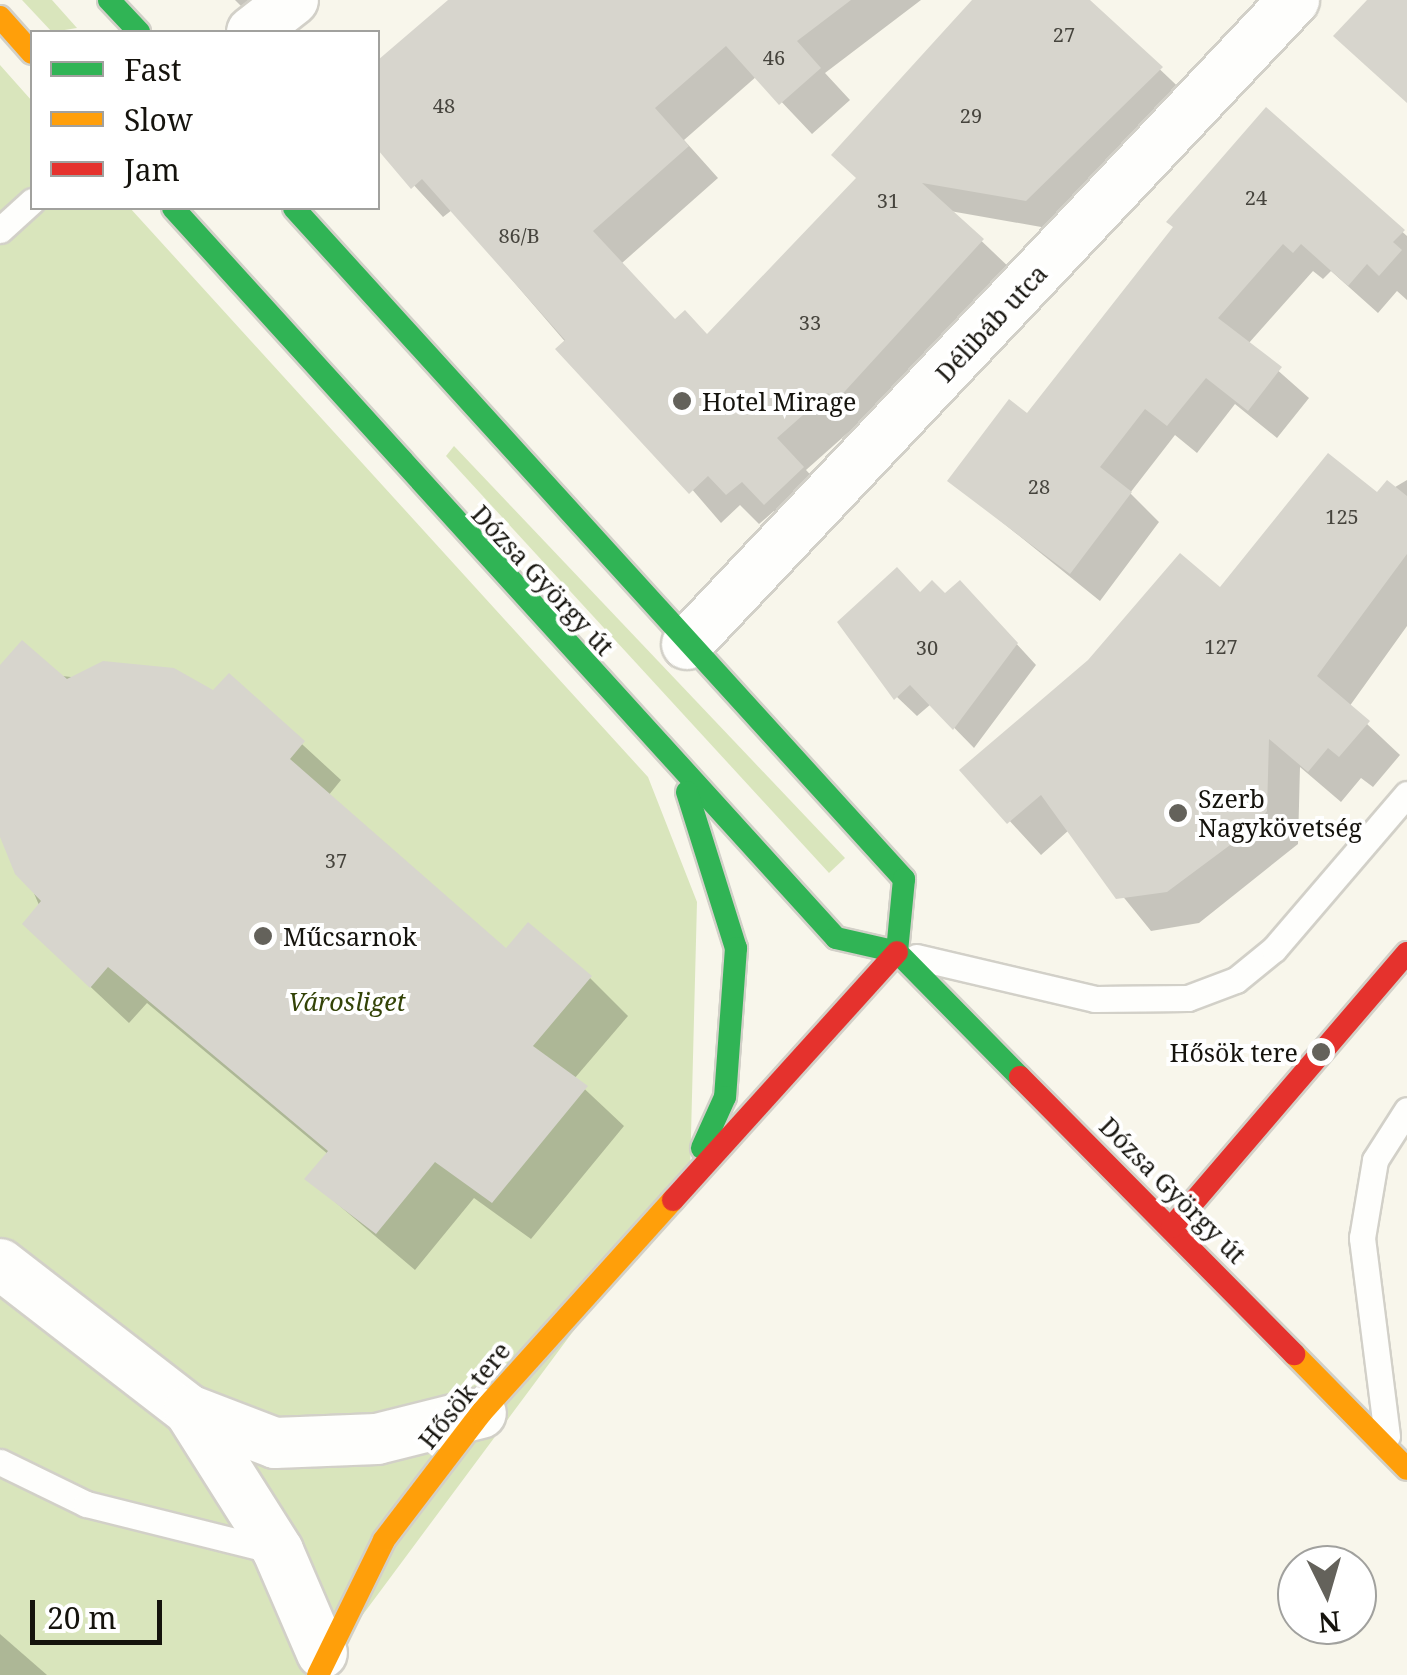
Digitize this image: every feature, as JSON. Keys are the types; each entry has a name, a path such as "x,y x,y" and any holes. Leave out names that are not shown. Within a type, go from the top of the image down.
{"main road":[{"path":"109,0 137,30"},
{"path":"0,18 30,51"},
{"name":"Dózsa György út","path":"175,210 836,938 897,952 1398,1460"},
{"path":"296,210 904,879 897,952"},
{"name":"Hősök tere","path":"677,766 736,948 725,1097 690,1174"},
{"name":"Hősök tere","path":"320,1664 384,1540 481,1413 690,1174 897,952"},
{"path":"1172,1227 1407,952"}],"street":[{"path":"254,30 292,0"},
{"name":"Délibáb utca","path":"687,644 1294,0"},
{"path":"0,1264 189,1410 275,1443 328,1445 481,1413"},
{"path":"189,1410 278,1552 320,1664"}],"lane":[{"path":"0,230 30,203"},
{"path":"897,952 1095,1000 1188,998 1236,980 1274,948 1407,794"},
{"path":"1398,1460 1362,1238 1376,1160 1407,1110"},
{"path":"0,1462 86,1504 278,1552"}],"green space":[{"path":"22,0 52,0 77,28 50,30"},
{"name":"Városliget","path":"0,65 30,99 30,210 132,210 648,777 697,902 690,1174 318,1675 0,1675"},
{"path":"454,446 845,858 829,873 446,456"}],"building":[{"path":"448,0 851,0 797,41 821,68 779,105 726,46 655,108 689,146 593,231 675,319 685,310 707,334 856,178 831,155 972,0 1090,0 1163,67 1026,201 922,183 984,239 836,401 828,393 777,438 804,467 764,505 742,482 726,495 708,476 689,494 555,349 565,340 422,179 411,189 380,152 380,58"},
{"path":"1367,0 1407,0 1407,103 1333,36"},
{"path":"1266,107 1405,230 1393,242 1402,250 1379,276 1367,264 1348,286 1301,244 1293,253 1283,244 1218,318 1282,367 1248,411 1206,378 1167,426 1145,409 1100,467 1132,492 1070,574 947,481 1009,399 1027,413 1173,227 1166,222"},
{"path":"1328,453 1377,492 1387,480 1407,496 1407,554 1317,676 1370,721 1339,757 1328,748 1308,772 1269,739 1267,811 1257,825 1167,892 1116,899 1041,795 1007,824 959,770 1088,660 1180,553 1220,587"},
{"path":"897,567 920,592 932,580 945,593 960,580 1018,643 953,730 910,685 894,700 837,622"},
{"name":"Műcsarnok","path":"22,640 67,679 103,661 174,668 213,690 229,673 305,741 290,759 506,948 528,922 592,976 533,1046 588,1086 492,1203 435,1162 376,1234 304,1179 328,1151 108,967 90,988 22,924 41,901 15,874 0,837 0,665"}],"traffic: fast":[{"path":"109,0 137,30"},
{"path":"175,210 836,938 897,952 1020,1077"},
{"path":"296,210 904,879 897,952"},
{"path":"687,792 736,948 725,1097 702,1148"}],"traffic: slow":[{"path":"0,17 30,51"},
{"path":"318,1675 384,1540 481,1413 673,1200"},
{"path":"1294,1354 1407,1469"}],"traffic: jam":[{"path":"673,1200 897,952"},
{"path":"1172,1227 1407,953"},
{"path":"1020,1077 1294,1354"}],"place":[{"name":"Hotel Mirage","path":"682,401"},
{"name":"Szerb Nagykövetség","path":"1178,813"},
{"name":"Műcsarnok","path":"263,936"},
{"name":"Hősök tere","path":"1321,1052"}]}
